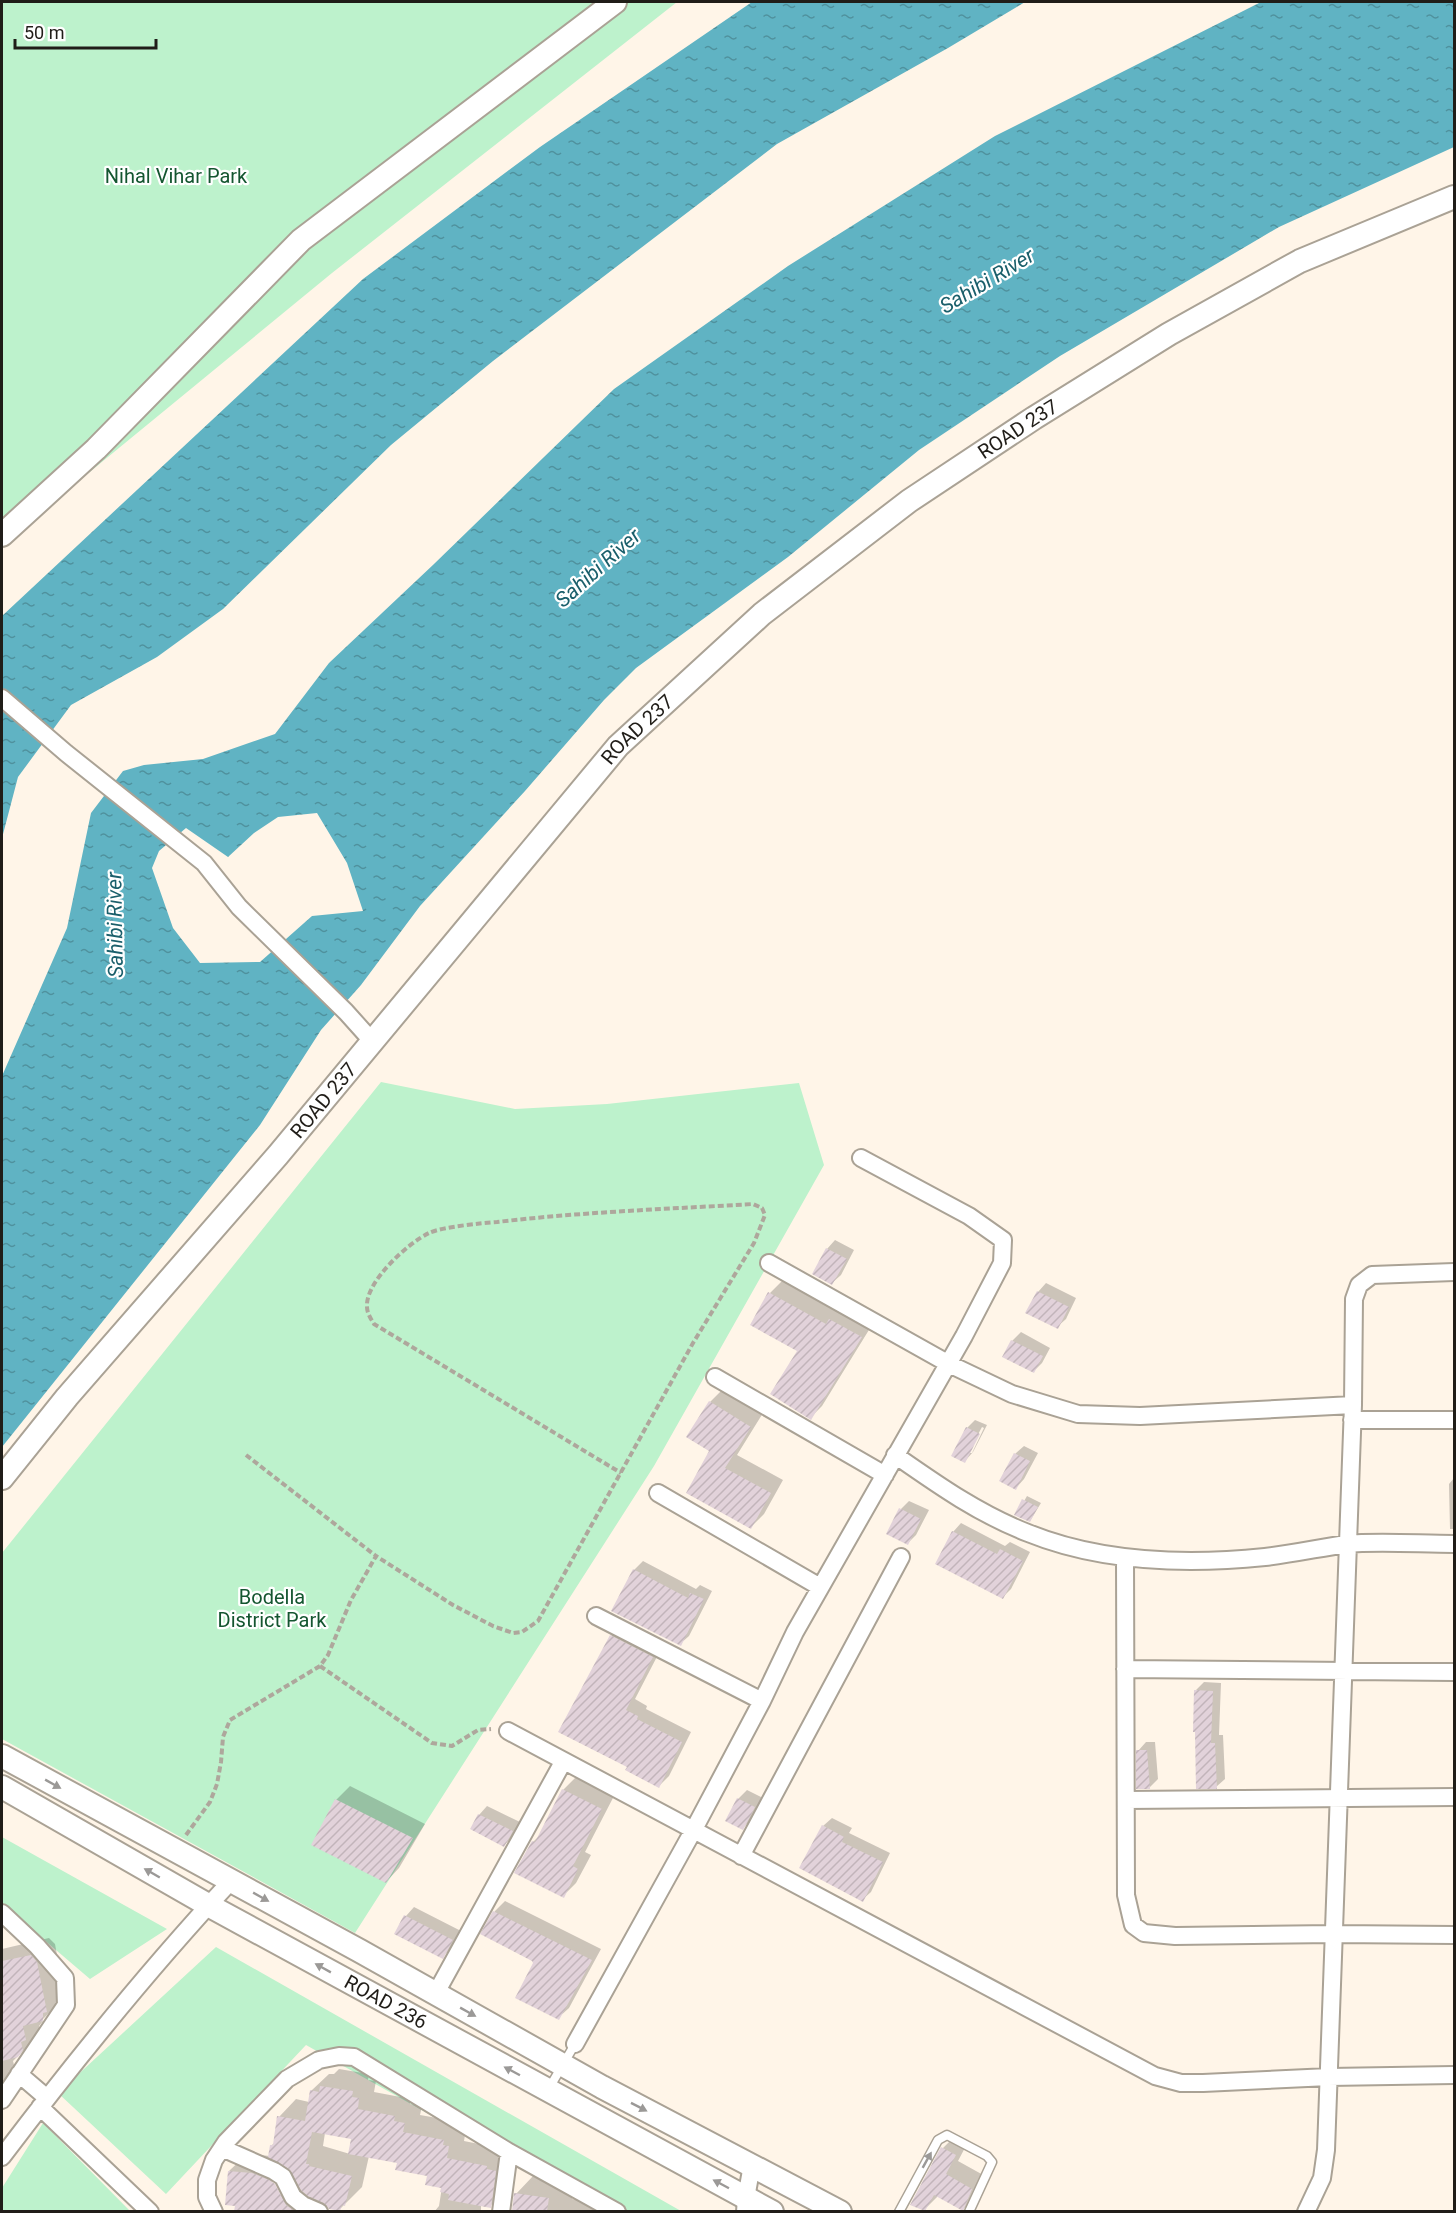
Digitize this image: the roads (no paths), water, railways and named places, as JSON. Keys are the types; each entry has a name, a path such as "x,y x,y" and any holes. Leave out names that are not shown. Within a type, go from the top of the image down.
{"street":[{"path":"2,535 96,449 301,240 615,2"},
{"name":"ROAD 237","path":"2,1478 67,1397 278,1155 618,746 762,614 909,501 1034,418 1169,334 1300,261 1455,197"},
{"path":"2,698 104,784 204,863 239,907 372,1041"},
{"path":"575,2044 693,1831 762,1701 795,1632 949,1364 1002,1263 1003,1240 969,1216 861,1158"},
{"path":"769,1263 949,1364 1012,1394 1078,1414 1140,1416 1353,1412 1455,1420"},
{"path":"1306,2211 1322,2178 1326,2150 1353,1412 1354,1299 1359,1285 1372,1275 1455,1272"},
{"path":"715,1377 885,1475"},
{"path":"896,1455 953,1495 993,1518 1030,1534 1105,1555 1173,1560 1231,1559 1267,1557 1348,1544 1455,1544"},
{"path":"658,1493 820,1587"},
{"path":"741,1856 901,1557"},
{"path":"1125,1558 1126,1895 1133,1925 1144,1933 1175,1936 1455,1935"},
{"path":"596,1616 762,1701"},
{"path":"1125,1669 1455,1672"},
{"path":"508,1731 1155,2076 1181,2083 1203,2083 1329,2077 1455,2075"},
{"path":"2,1756 436,1993 602,2087 840,2211"},
{"path":"436,1993 563,1762"},
{"name":"ROAD 236","path":"2,1787 208,1905 548,2091 746,2205 772,2211"},
{"path":"1126,1800 1455,1797"},
{"path":"2,2157 44,2102 208,1905 231,1881"},
{"path":"2,2100 66,2005 65,1978 37,1946 4,1922"},
{"path":"214,2211 207,2198 207,2180 214,2160 222,2148 287,2079 319,2060 339,2056 354,2057 509,2152 617,2211"},
{"path":"19,2074 150,2211"},
{"path":"222,2148 274,2171 283,2177 293,2197 303,2205 319,2211"},
{"path":"501,2211 509,2152"},
{"path":"746,2205 752,2165"}],"lane":[{"path":"548,2091 575,2044"},
{"path":"898,2211 938,2140 946,2136 987,2156 992,2162 969,2211"}],"water":[{"path":"752,2 1025,2 777,144 493,361 391,445 223,609 157,657 71,705 18,777 2,838 2,616 363,279 540,147"},
{"name":"Sahibi River","path":"1261,2 1454,2 1454,147 1279,227 1060,356 919,450 788,557 636,668 604,700 420,906 361,985 321,1030 260,1125 2,1447 2,1076 67,928 91,813 123,771 144,765 203,759 275,734 329,663 614,389 788,266 995,136","holes":["317,813 347,863 363,911 312,916 260,962 200,963 173,928 152,868 159,851 186,828 228,857 254,833 278,817"]}],"park label":[{"name":"Nihal Vihar Park","path":"176,176"},
{"name":"Bodella District Park","path":"272,1608"}]}
